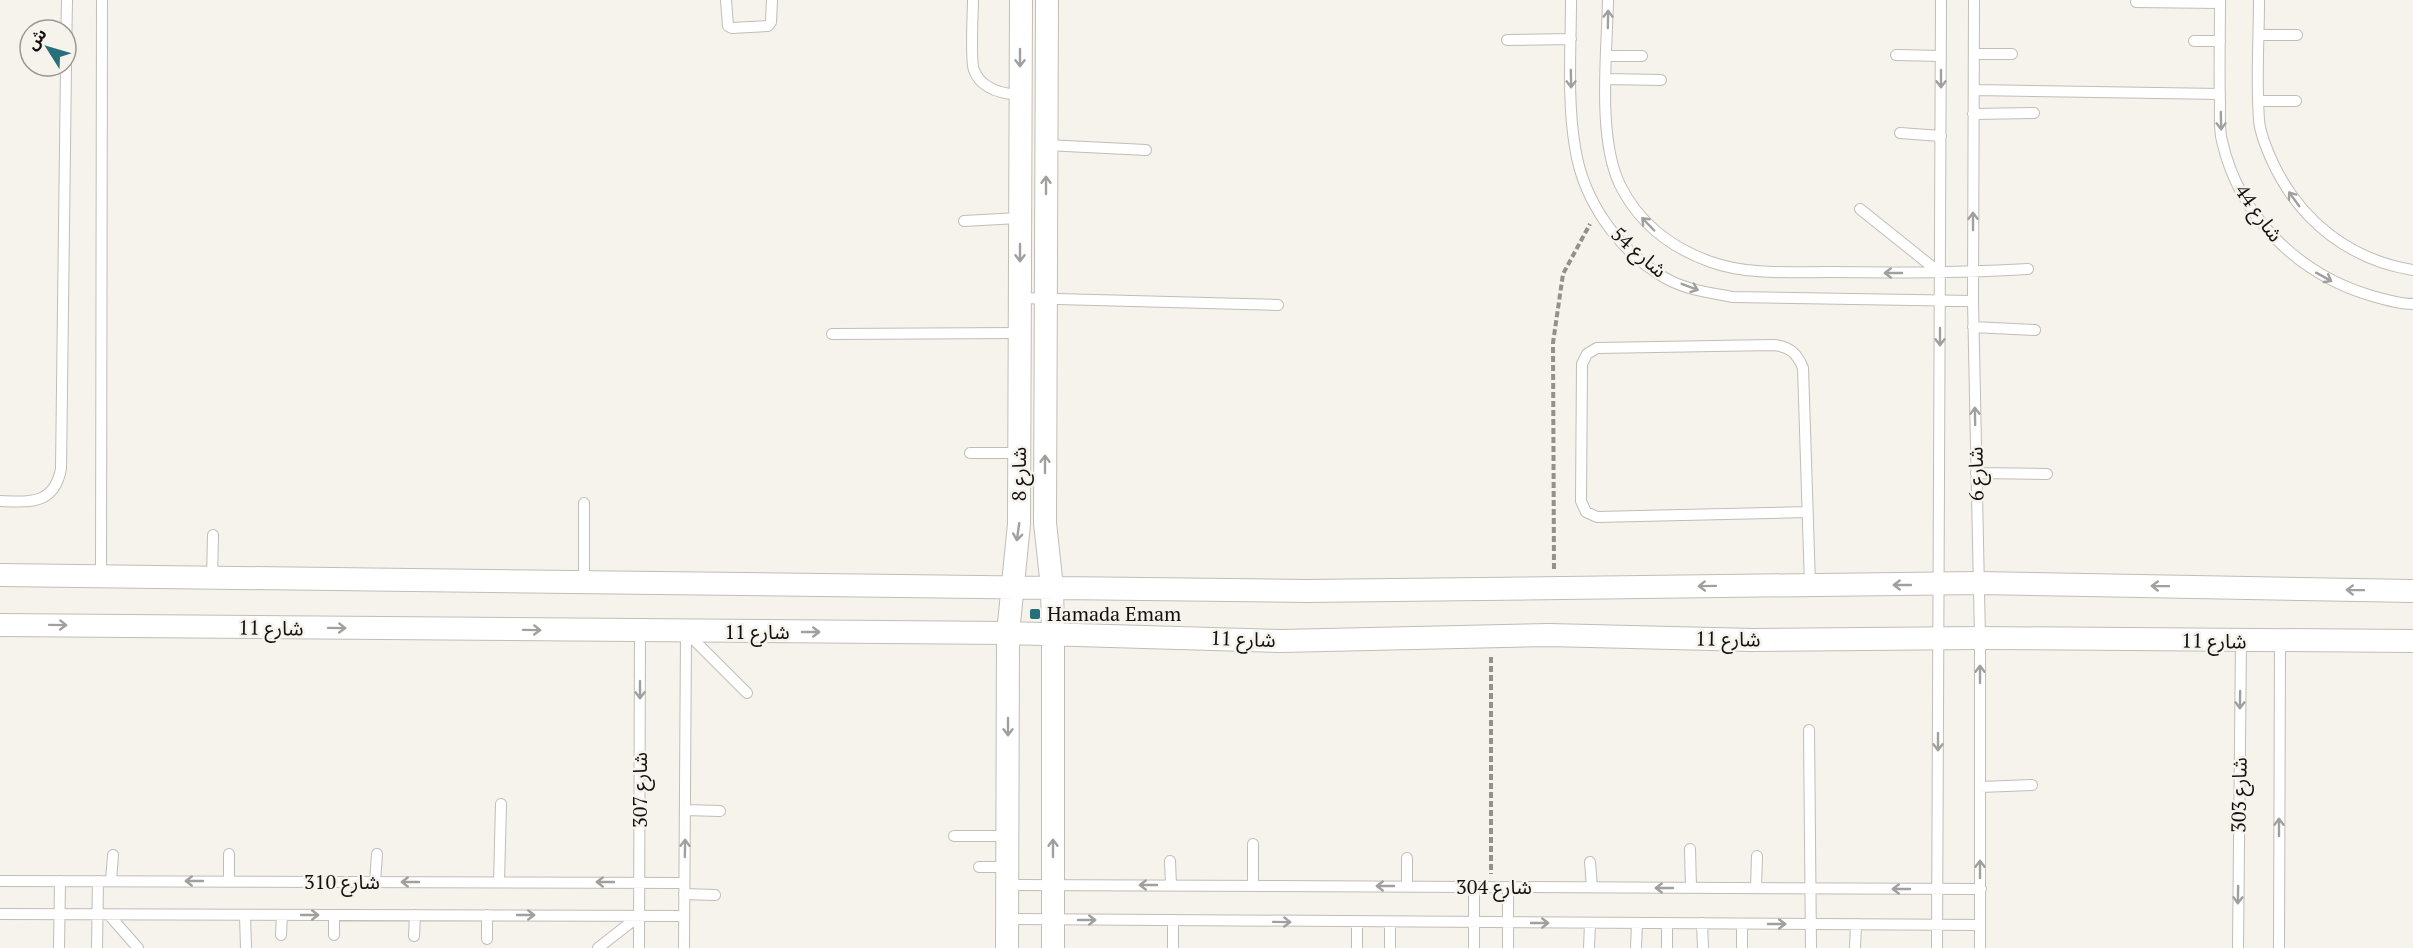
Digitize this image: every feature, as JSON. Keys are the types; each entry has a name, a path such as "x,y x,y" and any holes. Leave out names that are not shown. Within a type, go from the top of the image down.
{"street":[{"name":"شارع 8","path":"1007,948 1008,633 1019,524 1021,0"},
{"name":"شارع 8","path":"1047,0 1045,523 1052,587 1053,633 1053,948"},
{"path":"0,575 1307,591 1978,583 2413,591"},
{"name":"شارع 11","path":"0,625 640,632 1053,633 1281,641 1549,635 1753,640 1980,638 2413,641"}],"lane":[{"path":"67,0 67,18"},
{"path":"100,577 102,0"},
{"path":"726,0 728,26 732,28 768,26 771,22 772,0"},
{"path":"973,0 974,69 982,81 993,90 1020,95"},
{"name":"شارع 54","path":"1571,0 1574,146 1581,177 1597,210 1617,237 1667,279 1699,291 1733,297 1973,301"},
{"name":"شارع 54","path":"1608,0 1606,79 1607,123 1611,153 1620,183 1635,211 1659,235 1683,251 1713,263 1740,269 1776,272 1940,273 2028,269"},
{"name":"شارع 6","path":"1937,948 1941,0"},
{"name":"شارع 6","path":"1974,0 1973,327 1980,638 1980,948"},
{"name":"شارع 44","path":"2259,0 2259,122 2267,152 2281,179 2298,205 2344,246 2372,260 2413,270"},
{"path":"2136,2 2220,1"},
{"name":"شارع 44","path":"2220,1 2221,138 2229,168 2244,198 2263,226 2286,250 2312,270 2341,286 2377,297 2413,304"},
{"path":"2259,35 2296,35"},
{"path":"1507,40 1571,39"},
{"path":"2194,41 2220,41"},
{"path":"1974,54 2012,54"},
{"path":"1896,55 1941,56"},
{"path":"1607,56 1642,56"},
{"path":"0,501 33,502 44,498 59,480 61,469 66,78"},
{"path":"1606,79 1661,80"},
{"path":"1974,90 2220,94"},
{"path":"2259,101 2296,101"},
{"path":"1973,114 2034,113"},
{"path":"1900,133 1941,136"},
{"path":"1046,145 1146,150"},
{"path":"1860,209 1940,273"},
{"path":"964,221 1020,218"},
{"path":"1020,298 1278,305"},
{"path":"1973,327 2036,330"},
{"path":"832,334 1020,333"},
{"path":"1807,512 1598,517 1586,512 1581,501 1581,477 1582,364 1587,354 1597,348 1773,345 1789,348 1795,353 1803,368 1810,585"},
{"path":"970,453 1019,453"},
{"path":"1976,472 2048,474"},
{"path":"584,503 584,583"},
{"path":"212,579 213,535"},
{"name":"شارع 307","path":"639,948 640,632"},
{"path":"686,632 747,693"},
{"path":"684,948 686,632"},
{"name":"شارع 303","path":"2238,948 2241,641"},
{"name":"شارع 303","path":"2279,948 2280,641"},
{"path":"1809,730 1811,948"},
{"path":"1980,787 2032,785"},
{"path":"499,882 501,804"},
{"path":"685,810 720,812"},
{"path":"954,836 1007,836"},
{"path":"1252,844 1253,886"},
{"path":"1690,849 1691,888"},
{"path":"229,854 229,882"},
{"path":"375,882 377,854"},
{"path":"111,881 113,855"},
{"path":"1756,888 1757,856"},
{"path":"1407,858 1407,886"},
{"path":"1170,861 1171,885"},
{"path":"1590,862 1592,887"},
{"name":"شارع 304","path":"979,867 1007,876 1053,885 1981,889"},
{"name":"شارع 310","path":"0,881 639,882 715,895"},
{"path":"59,948 60,881"},
{"path":"97,948 103,915 98,881"},
{"path":"1473,887 1474,948"},
{"path":"1508,887 1508,948"},
{"name":"شارع 310","path":"0,915 684,916"},
{"path":"103,915 138,948"},
{"path":"245,915 246,948"},
{"path":"281,935 282,915"},
{"path":"334,915 334,935"},
{"path":"414,936 415,915"},
{"path":"487,915 487,939"},
{"path":"598,948 639,916"},
{"name":"شارع 304","path":"1007,920 1980,925"},
{"path":"1173,921 1173,948"},
{"path":"1357,923 1357,948"},
{"path":"1390,923 1390,948"},
{"path":"1589,948 1590,923"},
{"path":"1636,948 1637,923"},
{"path":"1667,923 1667,948"},
{"path":"1702,923 1703,948"},
{"path":"1742,924 1742,948"},
{"path":"1855,948 1856,924"}],"path":[{"path":"1555,587 1553,343 1563,274 1597,210"},
{"path":"1491,637 1491,887"}],"place":[{"name":"Hamada Emam","path":"1035,614"}]}
